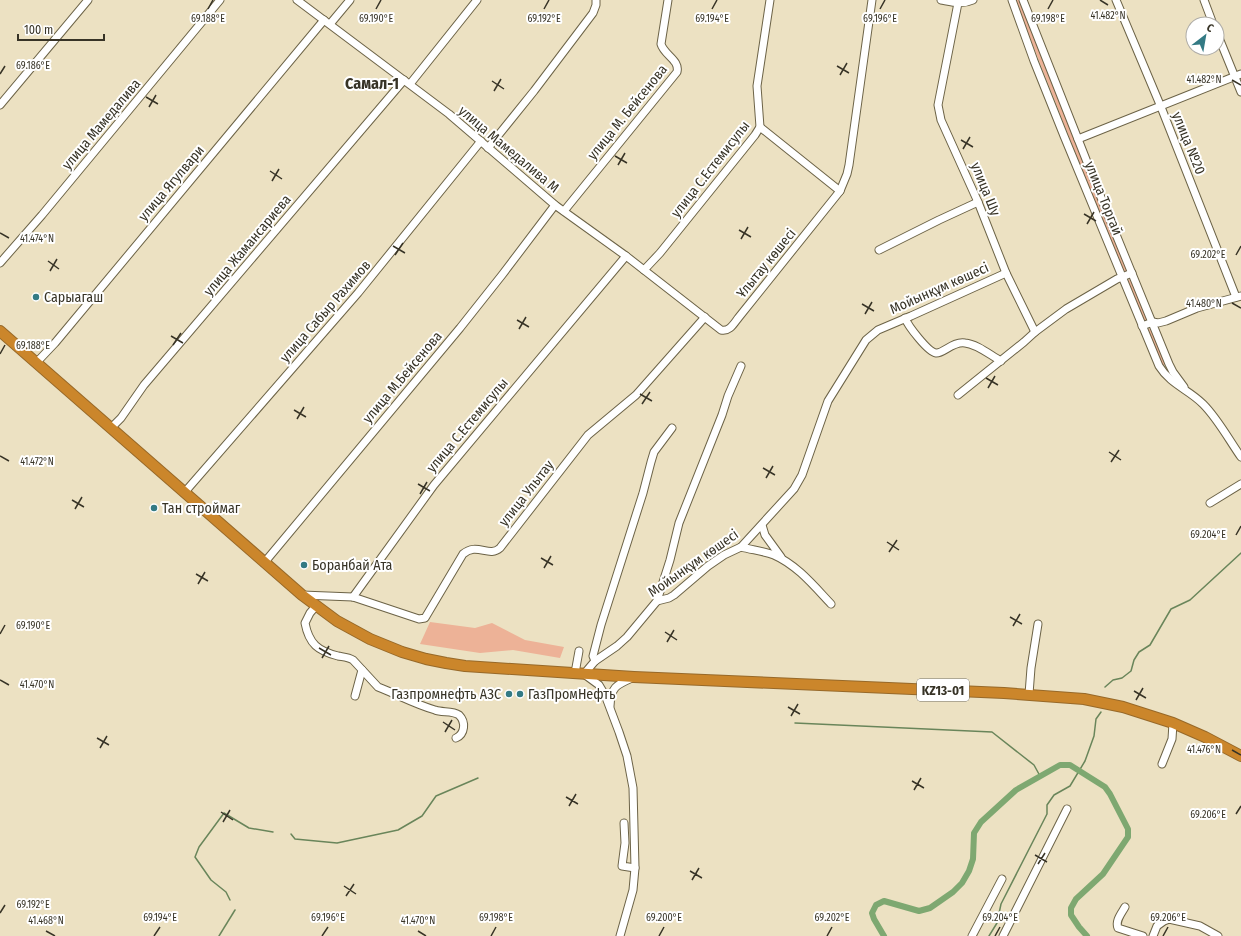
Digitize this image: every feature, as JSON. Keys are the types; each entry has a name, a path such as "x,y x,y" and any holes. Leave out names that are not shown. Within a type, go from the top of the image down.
{"highway":[{"name":"KZ13-01","path":"0,331 302,595 337,621 370,640 402,652 426,659 465,666 634,677 1029,694 1084,699 1123,707 1174,723 1241,755"}],"street":[{"path":"0,106 88,0"},
{"name":"улица Мамедалива","path":"0,263 42,215 220,0"},
{"name":"улица Мамедалива М","path":"297,0 407,82 481,141 564,211 626,256 705,317"},
{"name":"улица Ягулвари","path":"37,362 55,343 327,22 350,0"},
{"name":"улица Жамансариева","path":"111,428 121,418 144,385 477,0"},
{"path":"488,148 534,91 593,13 596,0"},
{"name":"улица М. Бейсенова","path":"564,211 678,72 676,63 664,51 661,44 668,0"},
{"name":"улица С.Естемисулы","path":"644,270 660,253 760,127 757,86 770,0"},
{"path":"760,127 840,191 849,165 872,0"},
{"path":"941,0 958,3 973,0"},
{"name":"улица Торгай","path":"1012,0 1037,68 1122,278 1162,371 1177,385 1190,393"},
{"name":"улица Торгай","path":"1023,0 1173,372 1179,382 1210,412 1241,457"},
{"name":"улица №20","path":"1116,0 1239,297"},
{"path":"1204,0 1210,16"},
{"name":"улица Шу","path":"958,3 938,104 938,111 978,202 1006,273 1035,332"},
{"path":"1225,49 1238,75 1241,92"},
{"path":"1078,139 1238,75"},
{"name":"улица Сабыр Рахимов","path":"184,493 358,293 481,141"},
{"name":"Ұлытау көшесі","path":"705,317 721,330 727,330 730,328 840,191"},
{"path":"879,250 978,202"},
{"name":"улица М.Бейсенова","path":"264,563 469,316 502,275 555,204"},
{"name":"улица С.Естемисулы","path":"352,597 434,485 626,256"},
{"name":"Мойынқұм көшесі","path":"580,673 627,637 657,601 674,595 708,566 724,555 741,547 762,525 798,483 828,400 866,340 878,330 1006,273"},
{"path":"958,396 1035,332 1093,292 1132,273"},
{"path":"1142,326 1153,322 1158,323 1166,321 1197,308 1239,297"},
{"name":"улица Улытау","path":"352,597 419,619 425,618 463,554 476,548 491,551 498,550 588,435 636,395 705,317"},
{"path":"905,318 910,328 917,336 936,353 956,344 966,343 973,345 1001,361"},
{"path":"657,601 670,560 679,523 741,366"},
{"path":"595,661 593,656 601,625 643,493 652,457 672,428"},
{"path":"1210,503 1241,484"},
{"path":"762,525 765,535 783,560"},
{"path":"741,547 768,553 783,560 809,580 830,604"},
{"path":"302,595 352,597"},
{"path":"316,606 310,613 305,623 304,630 316,647 331,654 349,657 382,689 435,711 453,712 462,720 464,729 462,734 456,738"},
{"path":"1029,694 1031,668 1038,624"},
{"path":"579,651 580,673 595,681 602,689 610,708 627,756 633,788 635,868 633,890 620,936"},
{"path":"355,696 358,678 362,670"},
{"path":"610,708 614,688 634,677"},
{"path":"1162,764 1172,738 1174,723"},
{"path":"1002,936 1067,809"},
{"path":"624,823 625,842 622,866 635,868"},
{"path":"972,936 1002,879"},
{"path":"1125,907 1118,920 1118,928 1143,936"},
{"path":"1152,936 1155,925 1164,920 1174,920 1200,926 1218,936"}],"shaded area":[{"path":"1015,0 1019,0 1128,271 1123,273"},
{"path":"1131,279 1149,321 1145,322 1126,281"},
{"path":"1151,328 1166,363 1163,366 1148,330"},
{"path":"430,622 475,628 492,623 525,640 564,647 560,658 513,650 480,653 420,644"}],"waterway":[{"path":"1105,687 1113,680 1122,678 1131,671 1134,660 1139,652 1150,645 1171,609 1190,600 1241,553"},
{"path":"989,936 997,923 1001,904 1047,814 1047,805 1054,795 1070,786 1085,761 1094,736 1096,719 1101,712"},
{"path":"795,723 992,732 1034,765 1040,776"},
{"path":"884,936 872,913 876,905 884,901 919,911 930,908 953,892 962,883 969,871 973,859 974,833 981,822 1016,790 1060,765 1070,765 1105,787 1128,829 1128,837 1103,874 1076,899 1071,908 1071,915 1087,936"},
{"path":"291,834 295,839 337,843 398,830 422,816 436,796 478,778"},
{"path":"230,900 226,892 211,880 195,857 199,847 224,813 249,828 273,832"},
{"path":"219,936 235,910"}],"place":[{"name":"Сарыагаш","path":"36,297"},
{"name":"Тан строймаг","path":"154,508"},
{"name":"Боранбай Ата","path":"304,565"},
{"name":"Газпромнефть АЗС","path":"509,694"},
{"name":"ГазПромНефть","path":"520,694"}],"district":[{"name":"Самал-1","path":"372,83"}]}
